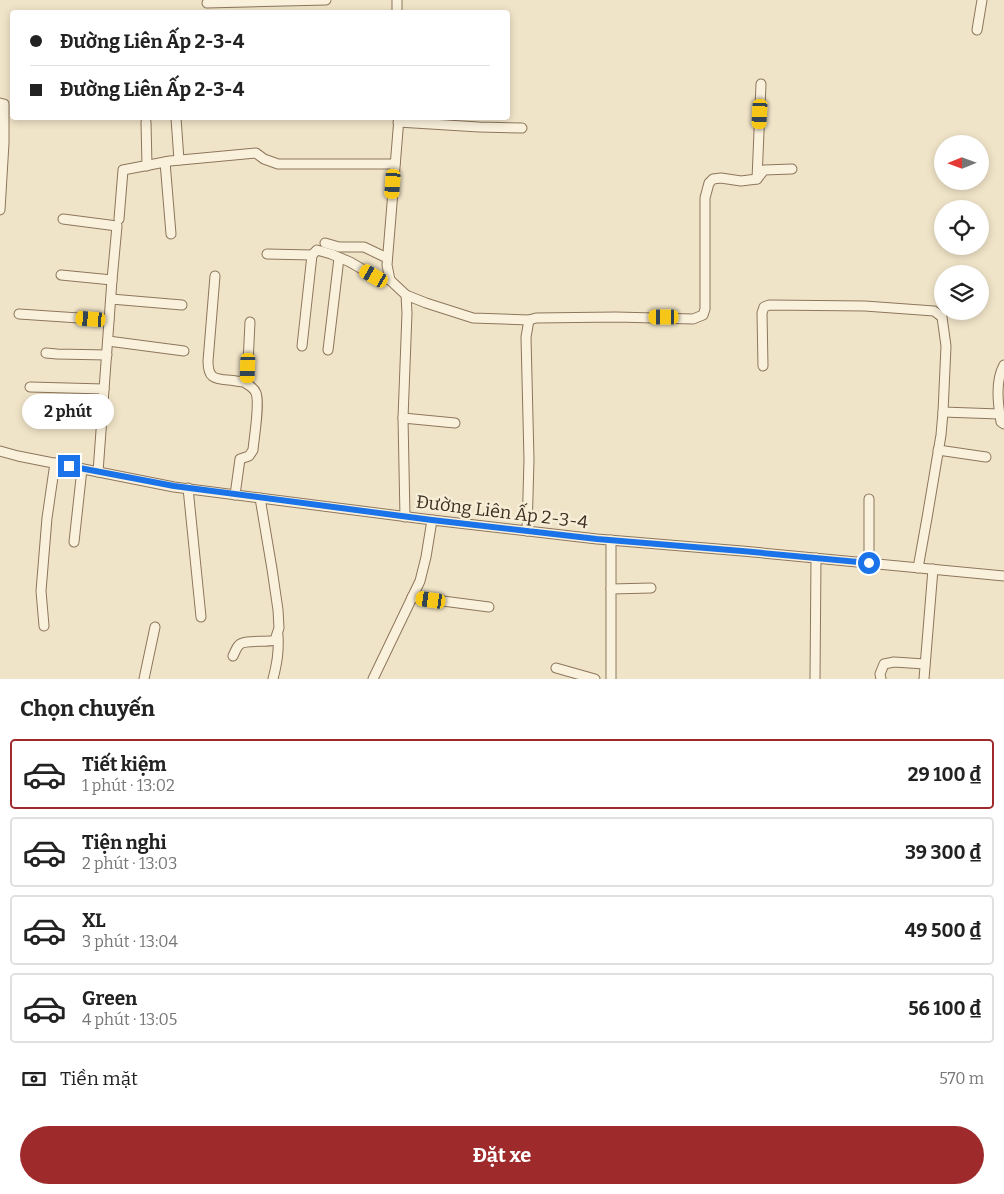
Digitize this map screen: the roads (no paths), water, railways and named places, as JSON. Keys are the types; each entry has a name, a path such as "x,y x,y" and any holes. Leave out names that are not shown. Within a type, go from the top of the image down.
{"street":[{"path":"207,3 326,0"},
{"path":"977,30 982,0"},
{"path":"756,179 762,84"},
{"path":"0,103 4,104 4,143 0,210"},
{"path":"176,120 179,160"},
{"path":"390,280 387,258 399,120 479,127 522,128"},
{"path":"146,122 147,166"},
{"path":"119,219 123,170 179,160 256,153 264,159 278,164 395,164"},
{"path":"165,162 171,234"},
{"path":"267,254 312,254 317,250 350,262 374,276 390,280 406,295 426,304 473,318 529,320 536,318 616,317 693,319 703,315 704,309 705,198 709,183 713,179 721,178 741,181 756,179 764,170 792,169"},
{"path":"63,219 117,226 98,472"},
{"path":"325,243 338,247 364,247 387,258"},
{"path":"302,346 312,254"},
{"path":"328,350 339,258"},
{"path":"61,275 112,280"},
{"path":"215,276 208,370 216,379 247,384 255,391 257,401 253,450 248,456 240,459 236,495"},
{"path":"405,517 403,418 406,295"},
{"path":"111,299 182,305"},
{"path":"763,366 762,313 763,308 767,305 865,306 934,311 942,318 946,346 943,412 918,568"},
{"path":"18,314 109,320"},
{"path":"527,531 529,460 526,337 529,320"},
{"path":"247,384 250,322"},
{"path":"108,340 184,351"},
{"path":"46,352 107,355"},
{"path":"1004,365 998,385 1000,422 1004,424"},
{"path":"30,387 104,389"},
{"path":"943,412 999,414"},
{"path":"403,418 455,423"},
{"path":"938,450 986,457"},
{"name":"Đường Liên Ấp 2-3-4","path":"0,451 56,464 188,488 405,517 611,540 1004,576"},
{"path":"44,626 40,591 47,518 56,464"},
{"path":"74,542 82,469"},
{"path":"188,488 201,617"},
{"path":"260,498 274,578 279,628 279,650 272,679"},
{"path":"869,499 869,563"},
{"path":"373,679 420,581 432,520"},
{"path":"611,540 611,679"},
{"path":"815,679 816,558"},
{"path":"924,679 933,569"},
{"path":"611,589 651,588"},
{"path":"412,597 489,607"},
{"path":"144,679 155,627"},
{"path":"233,656 238,646 243,642 268,642 275,640 278,634"},
{"path":"881,679 880,674 884,664 894,662 926,664"},
{"path":"556,668 595,679"}]}
